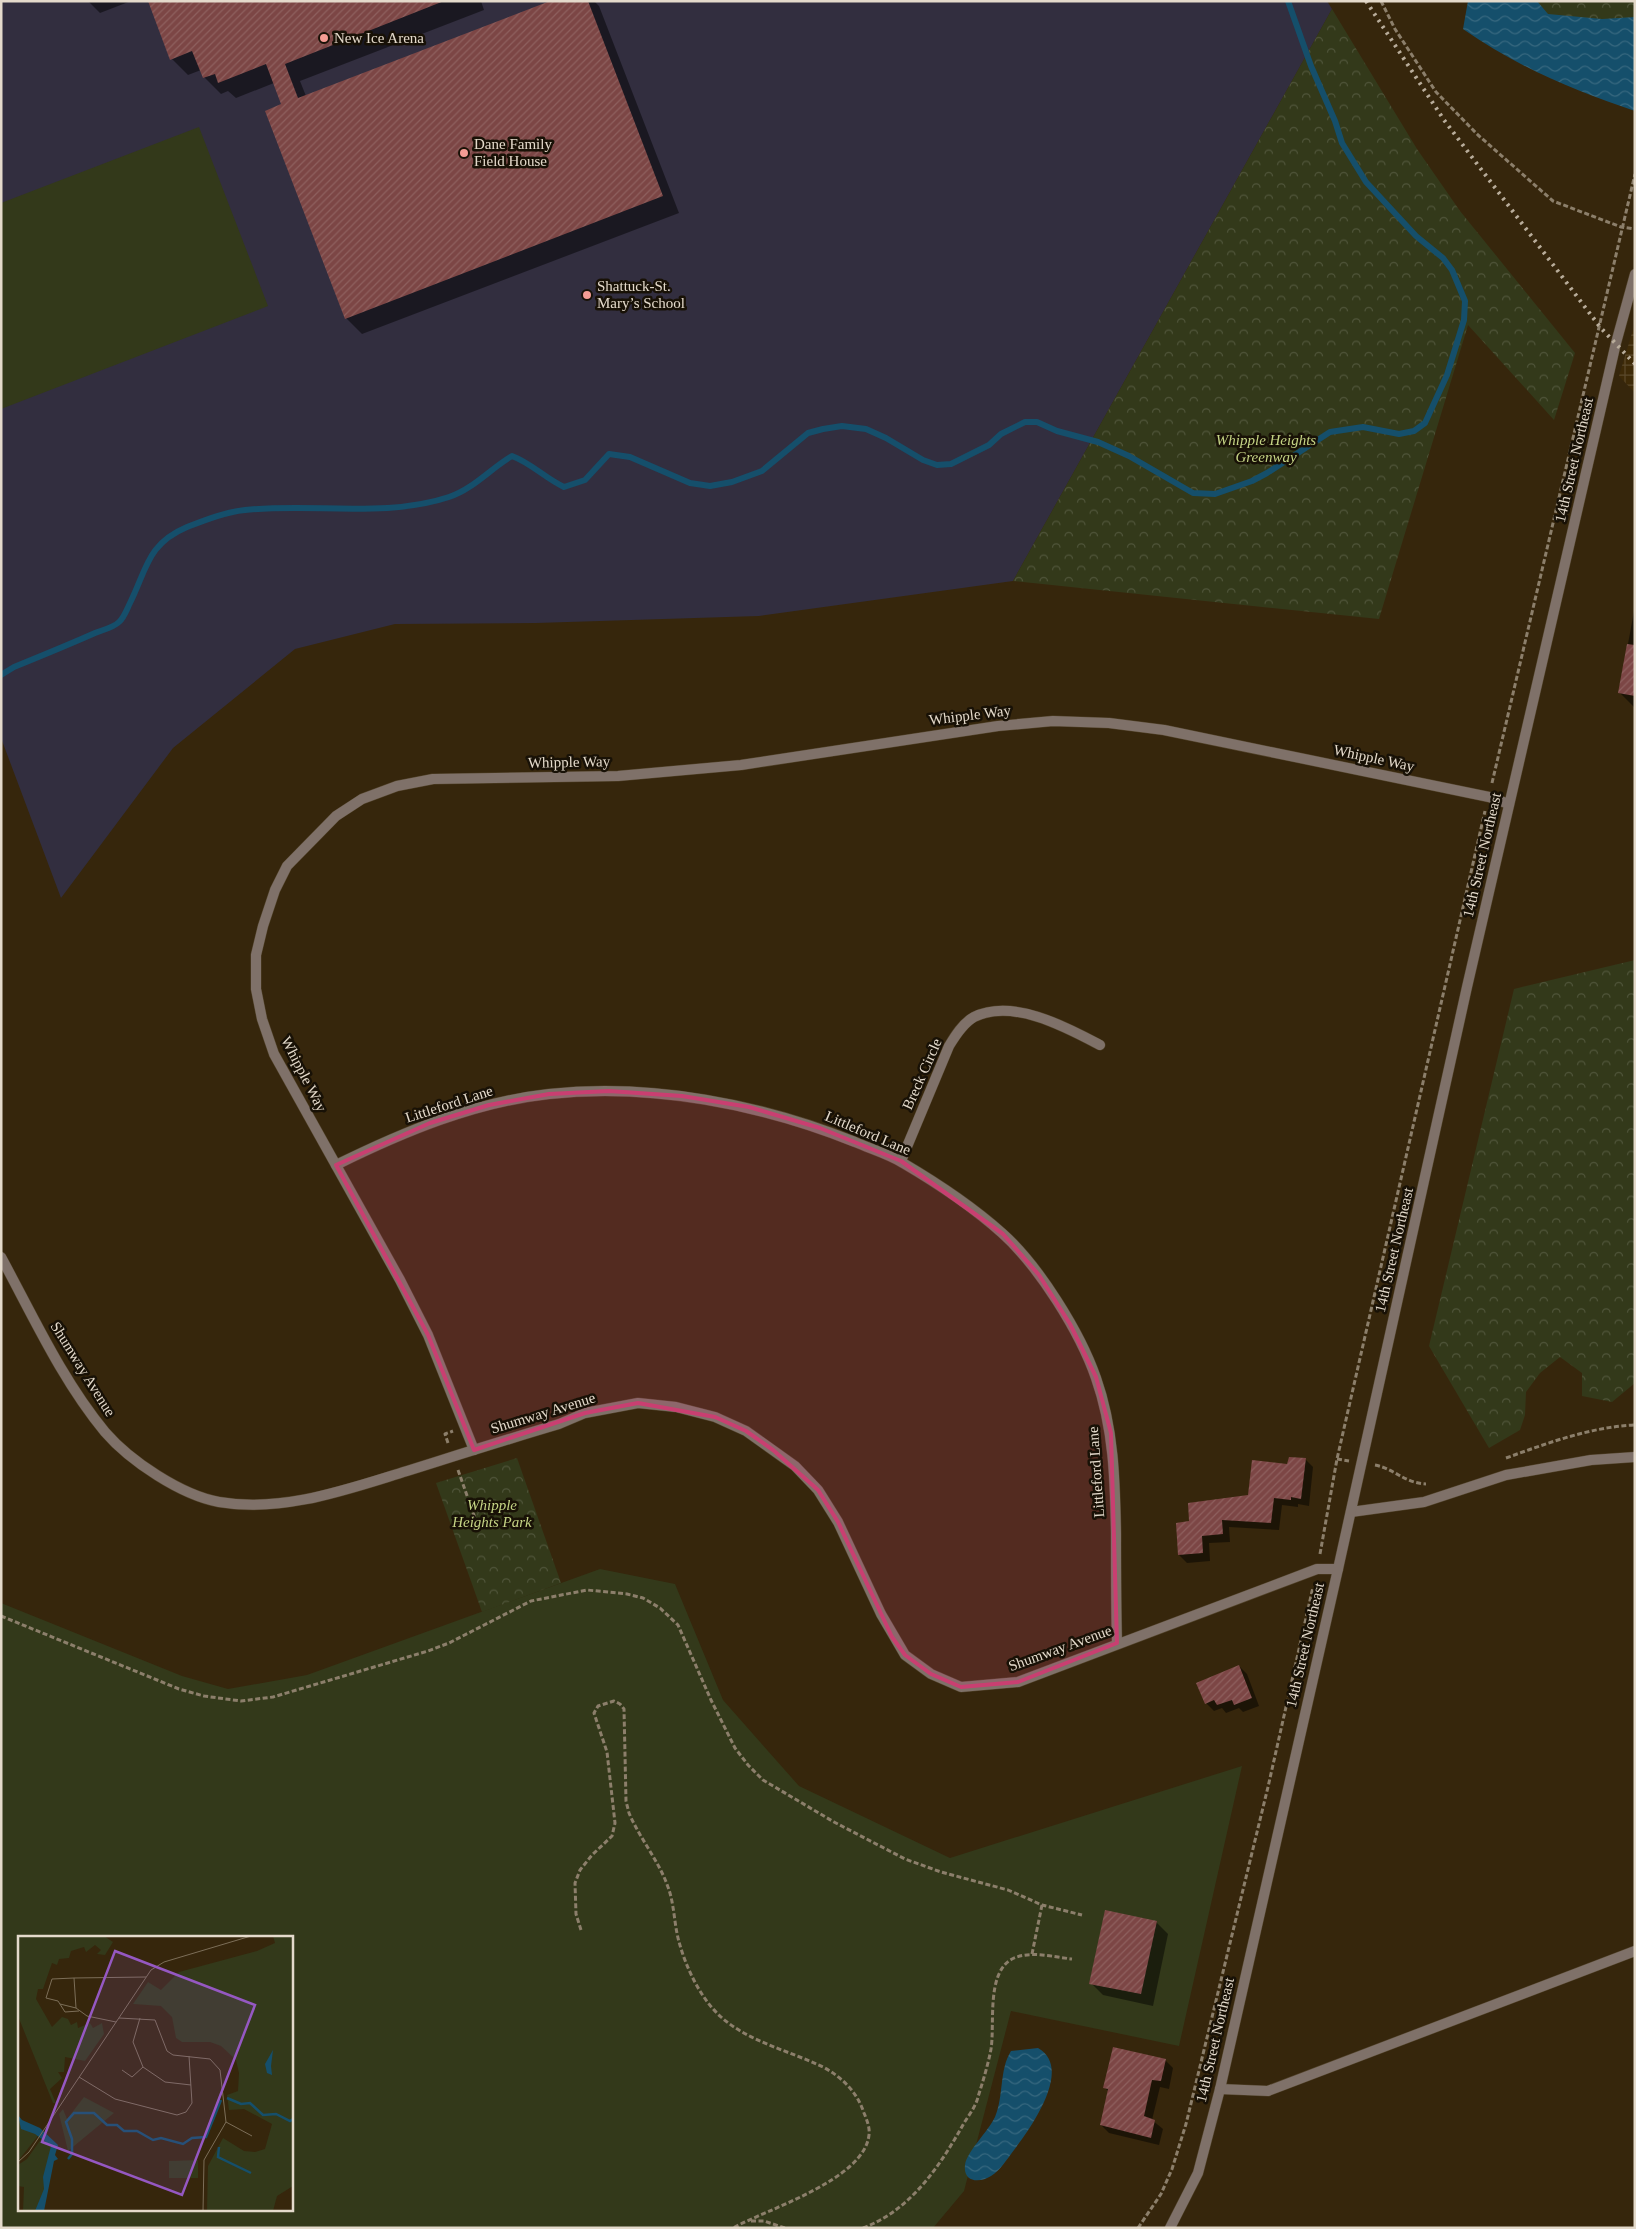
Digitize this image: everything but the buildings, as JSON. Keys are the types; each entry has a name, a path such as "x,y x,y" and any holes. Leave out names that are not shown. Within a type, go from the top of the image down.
{"street":[{"name":"14th Street Northeast","path":"1170,2228 1198,2173 1220,2089 1509,804 1616,343 1635,274"},
{"name":"Whipple Way","path":"474,1450 428,1335 400,1280 274,1054 262,1019 256,989 256,955 275,890 287,866 336,816 362,799 396,786 433,779 618,776 741,764 998,726 1053,721 1109,723 1164,730 1489,797 1509,804"},
{"name":"Breck Circle","path":"901,1161 949,1046 960,1029 973,1017 992,1012 1008,1011 1054,1021 1100,1045"},
{"name":"Littleford Lane","path":"336,1165 377,1145 430,1123 489,1105 549,1094 609,1091 682,1096 749,1107 820,1128 901,1161 1003,1234 1038,1275 1060,1308 1096,1377 1111,1434 1115,1492 1117,1643"},
{"name":"Shumway Avenue","path":"1,1257 59,1364 85,1406 101,1426 131,1458 156,1475 218,1502 250,1505 333,1494 454,1457 585,1413 638,1403 676,1407 715,1418 746,1431 795,1466 818,1490 838,1522 892,1637 905,1655 931,1674 961,1687 1018,1682 1317,1569 1338,1569"},
{"path":"1351,1512 1424,1502 1506,1476 1591,1460 1635,1457"},
{"path":"1220,2089 1268,2091 1635,1951"}],"path":[{"path":"1381,1 1395,29 1436,92 1478,135 1553,201 1621,227 1635,229"},
{"path":"1138,2228 1160,2194 1168,2177 1186,2124 1268,1787 1317,1569 1337,1459 1489,797 1600,327 1621,227 1635,174"},
{"path":"1502,1460 1575,1435 1613,1426 1635,1425"},
{"path":"464,1426 445,1434 476,1521 484,1518"},
{"path":"1337,1459 1354,1462"},
{"path":"1370,1464 1387,1467 1404,1480 1425,1484 1434,1481"},
{"path":"1,1616 178,1689 204,1696 241,1701 273,1697 405,1659 449,1642 530,1601 587,1590 627,1594 643,1598 660,1608 678,1625 711,1700 735,1748 763,1780 834,1822 905,1859 941,1872 1008,1890 1042,1905 1082,1916"},
{"path":"581,1930 576,1914 575,1883 580,1870 592,1855 612,1836 615,1822 607,1752 594,1713 598,1706 614,1701 624,1709 626,1801 629,1813 668,1887 683,1955 699,1987 721,2017 738,2028 824,2068 843,2080 859,2099 870,2133 862,2154 850,2166 828,2182 733,2228"},
{"path":"1032,1954 1042,1905"},
{"path":"863,2228 882,2220 917,2193 954,2142 978,2100 991,2049 996,1982 1011,1960 1032,1954 1072,1959"},
{"path":"748,2221 764,2221 785,2228"}],"highlighted area":[{"path":"609,1091 682,1096 749,1107 820,1128 901,1161 1003,1234 1039,1275 1070,1324 1096,1377 1111,1433 1117,1643 1018,1682 961,1687 931,1674 905,1655 892,1637 838,1522 818,1490 773,1450 746,1431 715,1417 638,1403 585,1413 474,1450 428,1335 336,1165 430,1123 489,1105 549,1094"}],"shaded area":[{"name":"Shattuck-St. Mary’s School","path":"1,1 1327,1 1332,9 1013,581 759,616 536,623 395,624 295,649 173,748 61,898 1,738"},
{"path":"1635,323 1635,393 1619,376"}],"green space":[{"path":"1488,1 1635,1 1635,83"},
{"name":"Whipple Heights Greenway","path":"1332,9 1417,149 1460,211 1575,353 1554,420 1468,325 1379,619 1013,581"},
{"path":"199,127 268,306 1,409 1,203"},
{"path":"1635,960 1635,1383 1612,1402 1582,1396 1582,1373 1560,1357 1540,1373 1526,1392 1525,1415 1520,1430 1489,1448 1429,1346 1514,989"},
{"name":"Whipple Heights Park","path":"517,1458 561,1583 482,1612 436,1483"},
{"path":"600,1569 675,1584 723,1700 799,1786 950,1858 1242,1766 1179,2046 1011,2011 964,2191 933,2228 1,2228 1,1603 182,1676 228,1689 307,1675"}],"water":[{"path":"1468,1 1537,1 1548,14 1602,19 1635,17 1635,111 1568,86 1525,66 1463,29"},
{"path":"1038,2048 1048,2057 1052,2069 1046,2099 1030,2128 997,2171 982,2180 969,2178 965,2171 965,2165 995,2117 1000,2100 1007,2058 1011,2051"}],"waterway":[{"path":"1,675 14,667 117,624 125,613 145,568 156,550 164,541 187,527 223,514 245,510 270,508 348,509 400,507 425,503 449,497 466,489 512,456 564,487 585,480 609,454 630,457 690,483 710,486 732,482 762,471 808,433 823,429 842,426 866,429 886,438 923,460 937,465 951,464 989,445 1001,434 1025,422 1037,422 1057,431 1098,442 1129,456 1193,493 1215,494 1252,481 1267,473 1330,432 1363,427 1399,434 1414,431 1425,423 1447,375 1464,320 1465,301 1452,270 1443,258 1416,236 1366,182 1342,143 1335,121 1311,66 1288,1"}],"railway":[{"path":"1366,1 1444,120 1600,327 1635,364"}],"place":[{"name":"New Ice Arena","path":"324,38"},
{"name":"Dane Family Field House","path":"464,153"},
{"name":"Shattuck-St. Mary’s School","path":"587,295"}]}
